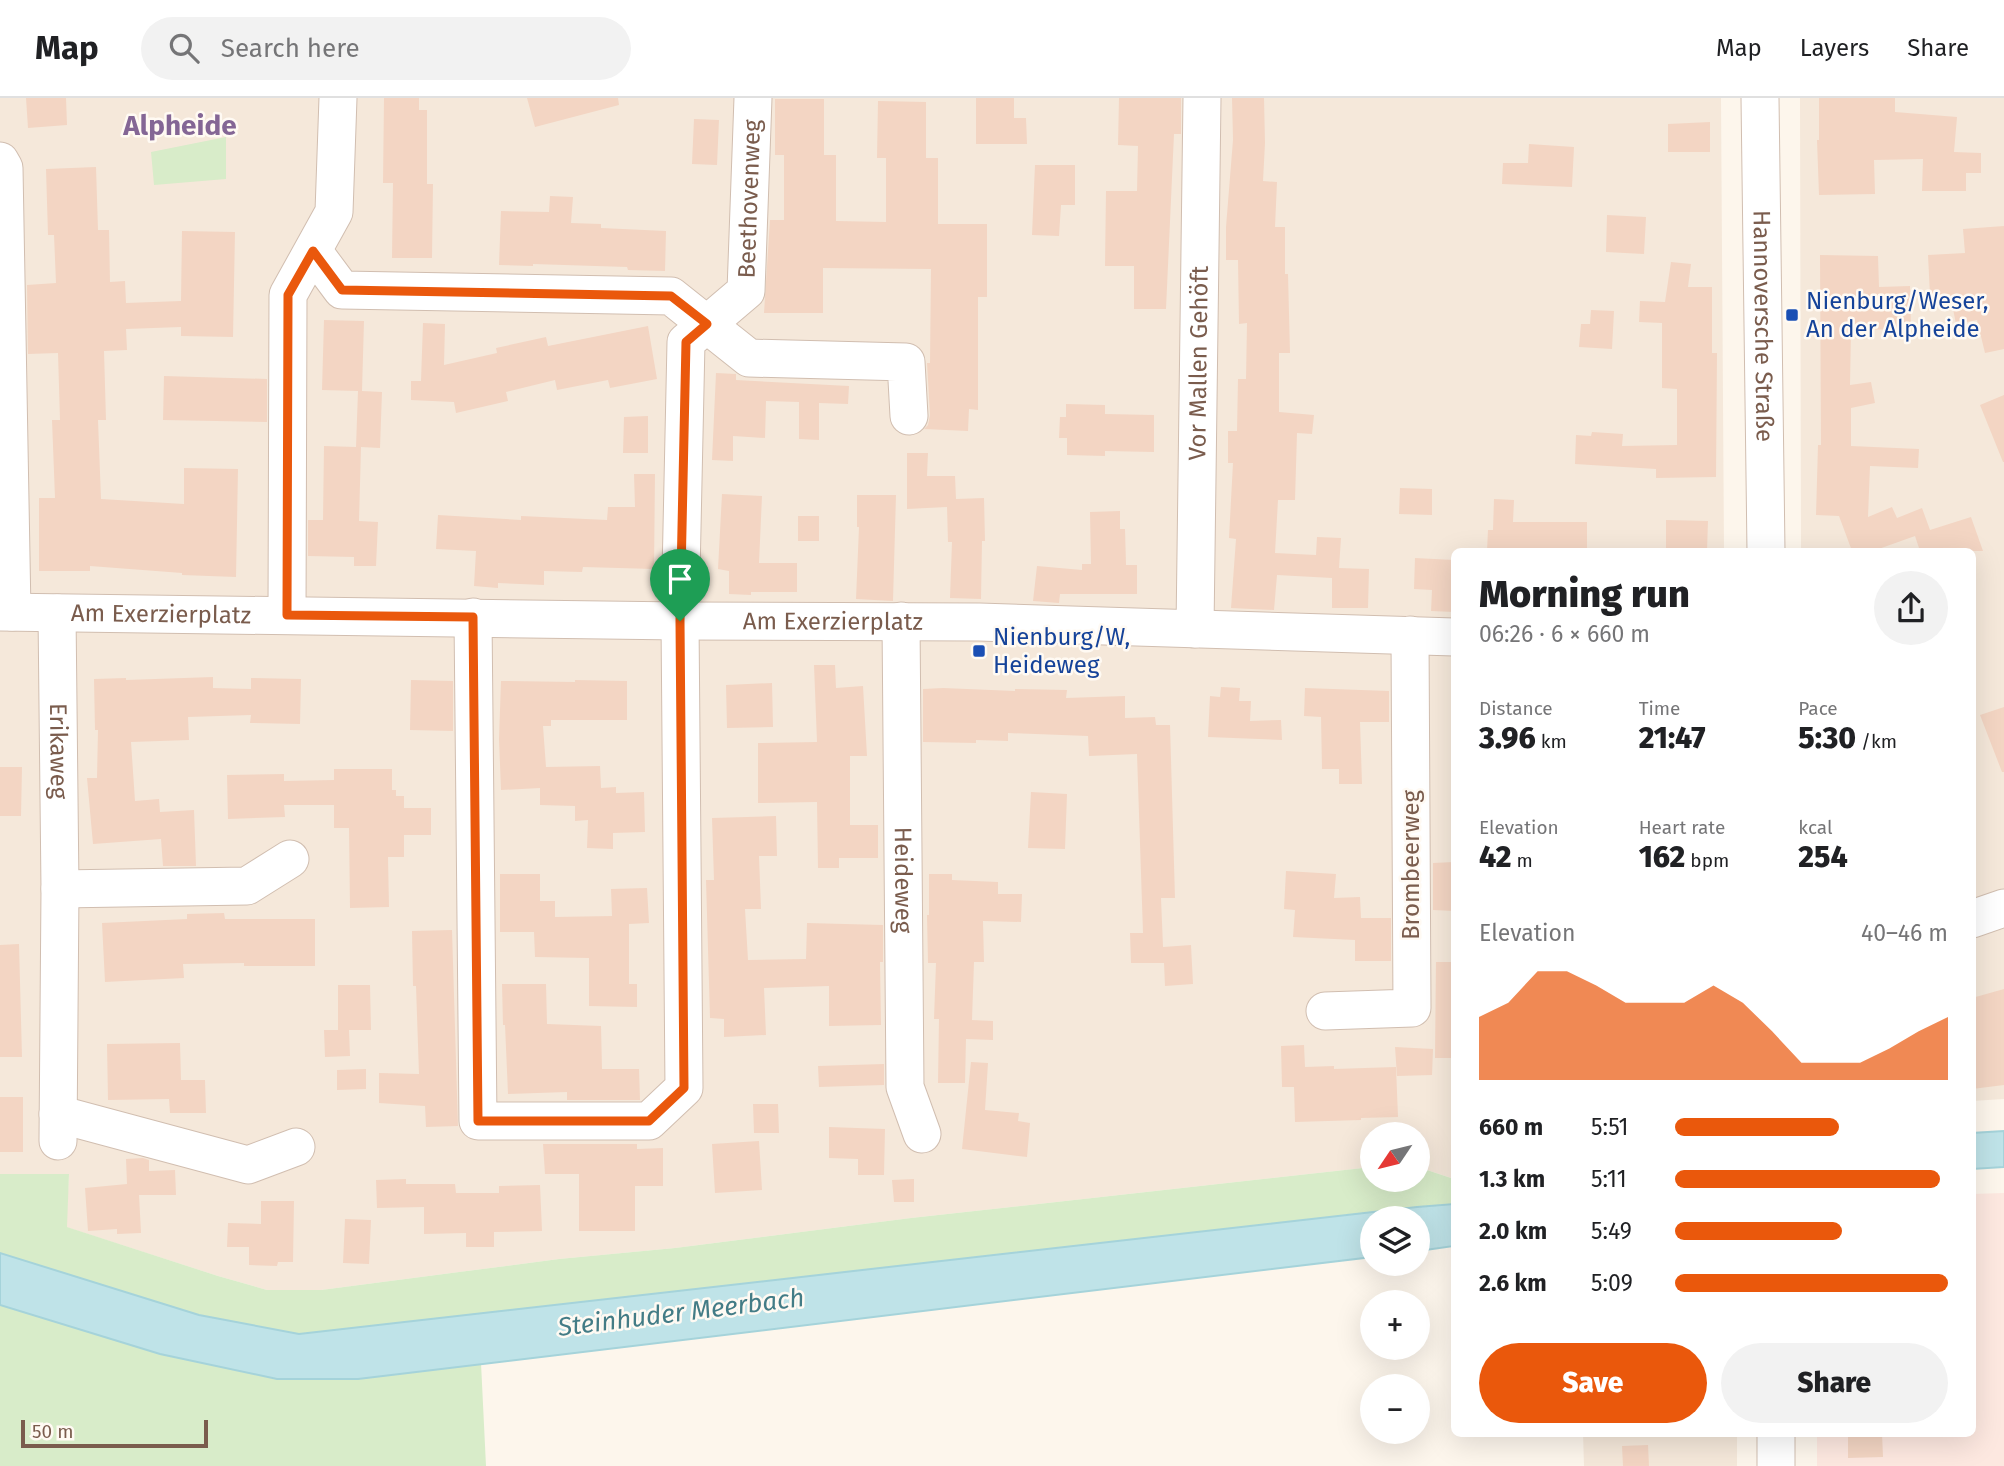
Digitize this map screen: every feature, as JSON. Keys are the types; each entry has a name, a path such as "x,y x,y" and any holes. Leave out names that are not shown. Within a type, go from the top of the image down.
{"street":[{"path":"287,615 288,295 334,212 338,98"},
{"name":"Beethovenweg","path":"473,617 478,1121 649,1121 684,1088 680,621 686,342 746,291 753,98"},
{"name":"Vor Mallen Gehöft","path":"1195,629 1202,98"},
{"name":"Hannoversche Straße","path":"1760,98 1766,548"},
{"path":"0,161 4,168 6,612"},
{"path":"313,251 342,290 671,296 750,358 906,362 909,416"},
{"name":"Am Exerzierplatz","path":"6,612 680,621 901,621 1451,636"},
{"name":"Erikaweg","path":"57,613 60,889 58,1128 248,1165 296,1147"},
{"name":"Heideweg","path":"901,621 905,1087 922,1134"},
{"name":"Brombeerweg","path":"1325,1011 1412,1008 1410,635"},
{"path":"60,889 247,887 290,859"},
{"path":"1976,918 2004,908"},
{"path":"1776,1437 1776,1466"}],"shaded area":[{"path":"0,98 1721,98 1724,548 1451,548 1451,1178 1430,1171 1430,1122 1360,1122 1360,1168 911,1218 675,1248 559,1259 321,1290 267,1290 66,1227 69,1174 0,1174"},
{"path":"1800,98 2004,98 2004,1099 1976,1101 1976,548 1801,548"},
{"path":"2004,1193 2004,1466 1817,1466 1817,1437 1976,1437 1976,1194"},
{"path":"1583,1437 1737,1437 1737,1466 1584,1466"}],"green space":[{"path":"226,137 226,179 154,185 151,152"},
{"path":"1360,1168 1360,1192 1430,1192 1430,1171 1451,1178 1451,1204 1360,1206 1360,1213 299,1334 199,1315 0,1253 0,1174 69,1174 67,1227 267,1290 321,1290 559,1259 675,1248 911,1218"},
{"path":"0,1305 160,1354 277,1379 358,1379 481,1363 486,1466 0,1466"}],"water":[{"path":"2004,1131 2004,1167 1976,1169 1976,1133"},
{"path":"1451,1204 1451,1246 1430,1249 1429,1206"},
{"name":"Steinhuder Meerbach","path":"1360,1213 1360,1258 358,1379 277,1379 160,1354 0,1305 0,1253 199,1315 299,1334"}],"building":[{"path":"26,98 66,98 67,125 28,128"},
{"path":"384,98 419,98 419,110 427,110 427,184 433,184 432,258 392,258 393,183 383,183"},
{"path":"527,98 618,98 619,105 535,127"},
{"path":"976,98 1014,98 1014,118 1026,118 1027,144 976,144"},
{"path":"1119,98 1181,98 1181,134 1174,134 1166,309 1134,309 1134,266 1105,266 1106,191 1137,191 1138,146 1118,145"},
{"path":"1232,98 1264,98 1263,181 1277,182 1275,227 1285,227 1290,353 1279,353 1279,412 1314,415 1312,434 1297,433 1295,500 1278,500 1275,553 1316,555 1317,537 1341,538 1339,568 1369,569 1368,608 1332,608 1332,578 1277,575 1274,610 1231,608 1236,539 1229,538 1233,463 1228,463 1228,431 1237,431 1238,379 1246,379 1247,323 1239,324 1238,260 1226,260 1233,140"},
{"path":"1819,98 1895,98 1895,112 1957,117 1954,152 1981,153 1981,173 1966,173 1966,191 1922,191 1923,159 1874,160 1875,194 1819,195"},
{"path":"775,99 824,99 824,155 836,155 836,221 886,222 886,158 877,158 878,101 926,102 926,158 938,158 938,224 987,224 987,297 978,297 978,410 969,409 968,431 924,429 928,425 930,415 927,363 930,363 931,269 823,268 823,313 764,313 770,220 784,220 784,155 775,155"},
{"path":"694,119 719,120 717,165 692,164"},
{"path":"1710,122 1710,152 1668,152 1668,124"},
{"path":"1529,144 1574,147 1572,187 1502,184 1503,163 1528,163"},
{"path":"1035,165 1075,165 1075,205 1061,205 1059,236 1032,235"},
{"path":"96,167 98,230 109,230 110,282 125,281 126,303 181,301 182,231 235,232 233,337 181,336 181,327 126,329 127,350 104,351 106,420 98,420 101,499 184,504 184,468 238,469 236,577 90,566 90,571 39,571 39,498 55,498 52,420 60,420 58,353 28,354 27,285 56,283 54,235 48,235 46,169"},
{"path":"550,196 573,197 571,223 601,224 601,228 666,231 665,271 628,270 627,267 499,265 501,211 549,212"},
{"path":"1607,215 1646,217 1644,254 1606,252"},
{"path":"2004,226 2004,349 1985,353 1977,320 1956,324 1950,294 1930,295 1928,255 1965,253 1963,229"},
{"path":"1820,255 1878,256 1879,287 1910,286 1911,329 1851,330 1850,385 1871,382 1875,403 1851,408 1851,446 1919,449 1918,468 1870,466 1868,517 1892,507 1897,518 1922,508 1930,530 1971,517 1983,551 1976,551 1976,548 1919,548 1915,536 1881,548 1851,548 1839,516 1816,515 1818,445 1821,445"},
{"path":"1671,262 1691,264 1688,287 1712,287 1712,353 1717,353 1716,477 1656,478 1656,469 1575,464 1576,435 1591,436 1592,432 1623,434 1622,446 1677,445 1677,389 1662,388 1662,323 1639,322 1640,301 1665,302"},
{"path":"1591,310 1614,311 1612,349 1579,347 1581,324 1590,324"},
{"path":"324,320 364,321 362,391 382,392 380,448 361,447 359,521 378,522 376,566 354,566 354,557 308,556 308,520 323,520 324,446 356,447 358,391 322,390"},
{"path":"423,323 445,324 444,365 497,353 496,348 546,337 548,346 648,326 657,379 610,388 608,380 557,390 555,380 506,392 508,401 456,413 454,402 411,400 411,381 421,381"},
{"path":"716,373 736,374 736,380 849,386 848,404 819,403 819,440 799,439 799,402 766,401 765,438 733,436 733,461 712,460"},
{"path":"164,376 267,379 267,422 163,420"},
{"path":"2004,395 2004,462 2003,462 1980,405"},
{"path":"1066,404 1105,405 1105,414 1154,415 1154,452 1105,451 1105,456 1067,455 1067,438 1059,438 1060,417 1066,417"},
{"path":"648,416 648,453 623,453 624,417"},
{"path":"907,453 928,453 927,476 955,476 956,499 984,498 985,541 982,541 981,599 950,598 952,542 948,542 947,507 907,509"},
{"path":"634,474 655,474 654,569 583,567 582,572 544,571 544,585 498,583 498,588 474,586 476,551 436,549 438,515 521,520 521,516 607,520 608,507 635,507"},
{"path":"1400,488 1432,489 1432,515 1399,514"},
{"path":"722,494 762,496 759,563 797,563 797,592 729,594 729,571 718,569"},
{"path":"857,495 896,495 893,601 856,599 859,527"},
{"path":"1494,499 1514,500 1513,522 1587,522 1587,548 1487,548 1488,530 1493,530"},
{"path":"1120,511 1120,529 1125,529 1126,565 1137,565 1137,594 1060,594 1059,603 1033,601 1037,566 1082,570 1082,564 1091,564 1090,512"},
{"path":"798,516 819,516 819,541 798,541"},
{"path":"1666,520 1708,521 1707,548 1666,548"},
{"path":"1415,558 1451,560 1451,612 1431,611 1432,590 1414,589"},
{"path":"814,665 835,665 836,688 863,686 867,756 850,756 850,825 878,825 878,858 839,858 839,868 818,868 817,802 758,803 758,743 817,742"},
{"path":"213,677 213,688 251,689 251,678 301,679 300,724 250,723 251,715 188,717 189,740 131,742 135,801 159,799 160,812 194,810 196,866 163,866 161,839 93,844 87,778 97,778 98,730 95,730 94,679"},
{"path":"411,680 453,681 453,731 410,730"},
{"path":"501,681 627,681 627,720 551,720 551,726 543,726 546,767 600,766 601,788 616,787 616,793 644,792 645,832 613,833 613,849 587,848 588,820 575,821 575,806 540,805 540,788 501,790"},
{"path":"772,683 773,727 727,728 726,685"},
{"path":"1221,687 1240,688 1239,701 1251,701 1250,721 1281,720 1282,740 1208,737 1210,696 1220,697"},
{"path":"1305,688 1389,691 1389,722 1360,722 1362,784 1339,784 1339,769 1322,769 1321,717 1304,716"},
{"path":"923,689 1067,690 1066,698 1125,696 1125,718 1155,717 1156,725 1170,725 1175,898 1161,898 1163,947 1191,945 1193,984 1165,986 1164,963 1131,963 1130,933 1143,933 1137,754 1089,756 1088,736 1008,733 1008,741 923,742"},
{"path":"2004,707 2004,772 2002,772 1980,715"},
{"path":"0,767 22,767 21,816 0,816"},
{"path":"334,769 392,769 392,790 396,790 396,796 404,796 404,808 431,808 431,835 404,835 404,857 388,857 389,907 350,908 349,828 334,828 334,805 284,805 285,817 228,819 227,775 284,774 284,781 334,780"},
{"path":"1031,792 1067,794 1065,849 1028,848"},
{"path":"776,816 777,856 759,856 761,909 745,909 748,960 806,959 807,923 883,925 883,962 880,962 881,1025 829,1026 829,986 764,988 766,1035 724,1037 724,1019 710,1018 706,880 714,880 712,818"},
{"path":"1451,862 1451,911 1433,910 1433,863"},
{"path":"1286,871 1336,874 1334,898 1360,897 1361,918 1391,918 1391,961 1355,961 1355,940 1293,937 1295,910 1284,909"},
{"path":"500,874 540,874 540,901 555,901 555,917 612,916 611,889 647,888 649,923 629,924 629,984 637,984 637,1007 589,1006 589,958 535,957 534,932 500,932"},
{"path":"929,874 952,874 952,880 998,882 998,894 1022,894 1021,922 983,921 984,962 974,962 972,1020 993,1021 993,1040 966,1039 965,1083 938,1083 939,1019 934,1019 936,963 928,963"},
{"path":"224,913 225,919 315,919 315,966 183,964 184,978 105,982 102,923 187,919 187,914"},
{"path":"452,930 458,1126 426,1127 425,1106 379,1103 379,1073 419,1074 412,931"},
{"path":"19,944 22,1057 0,1057 0,945"},
{"path":"1436,962 1451,962 1451,1058 1435,1058"},
{"path":"502,984 546,984 547,1024 601,1026 602,1069 639,1069 640,1100 567,1100 567,1092 508,1094"},
{"path":"338,985 370,985 371,1030 338,1030"},
{"path":"2004,989 2004,1085 1976,1088 1976,997"},
{"path":"324,1030 349,1030 350,1056 325,1057"},
{"path":"180,1043 181,1080 205,1080 206,1113 170,1113 169,1099 108,1100 107,1044"},
{"path":"1304,1045 1305,1067 1396,1067 1398,1117 1295,1122 1294,1087 1282,1087 1281,1046"},
{"path":"1395,1047 1433,1049 1432,1075 1397,1076"},
{"path":"971,1062 988,1063 985,1110 1019,1113 1018,1121 1030,1123 1027,1157 962,1149"},
{"path":"884,1064 884,1085 819,1087 818,1066"},
{"path":"366,1069 366,1089 337,1090 337,1070"},
{"path":"0,1097 23,1097 23,1152 0,1152"},
{"path":"753,1104 778,1104 779,1133 754,1133"},
{"path":"829,1127 885,1129 884,1175 858,1175 858,1159 829,1158"},
{"path":"759,1141 762,1190 715,1193 712,1144"},
{"path":"543,1144 637,1144 637,1149 663,1148 663,1186 635,1186 635,1231 579,1231 579,1174 545,1174"},
{"path":"126,1159 149,1160 149,1171 175,1170 176,1195 139,1195 141,1233 117,1234 117,1229 88,1231 85,1188 127,1184"},
{"path":"406,1179 406,1184 455,1184 456,1193 499,1193 499,1186 540,1185 542,1231 494,1232 494,1247 466,1247 466,1233 424,1234 424,1207 377,1208 376,1180"},
{"path":"914,1179 914,1202 894,1202 892,1180"},
{"path":"261,1201 294,1201 293,1262 278,1262 277,1266 249,1265 249,1247 227,1247 228,1223 261,1224"},
{"path":"345,1219 371,1220 369,1264 343,1263"},
{"path":"1848,1437 1882,1437 1883,1457 1848,1458"},
{"path":"1648,1445 1649,1466 1623,1466 1622,1446"}],"place":[{"name":"Nienburg/Weser, An der Alpheide","path":"1792,315"},
{"name":"Nienburg/W, Heideweg","path":"979,651"}],"district":[{"name":"Alpheide","path":"180,125"}],"route":[{"path":"313,251 342,290 671,296 707,324 686,342 680,621 684,1088 649,1121 478,1121 473,617 287,615 288,295 313,251"}]}
